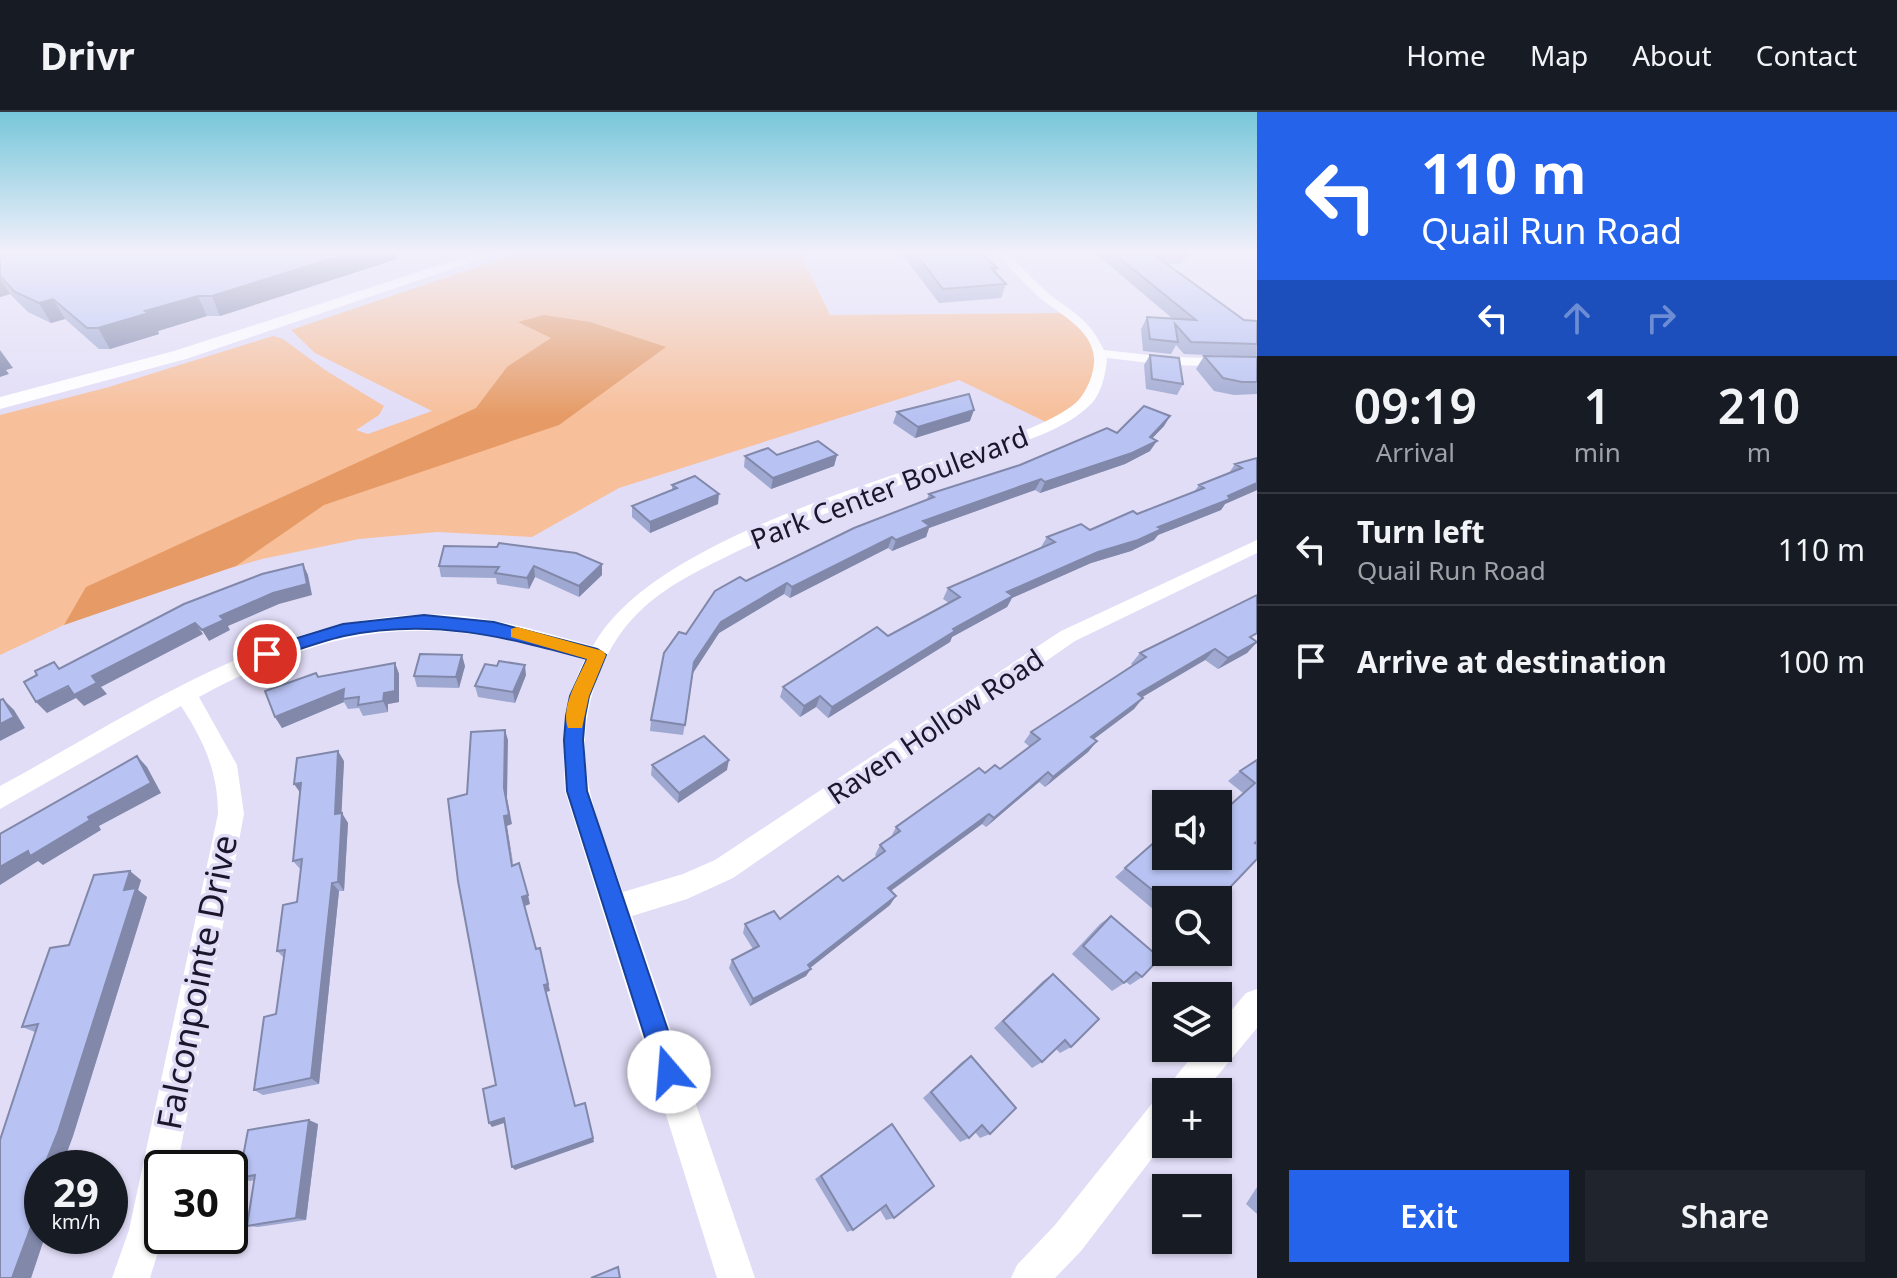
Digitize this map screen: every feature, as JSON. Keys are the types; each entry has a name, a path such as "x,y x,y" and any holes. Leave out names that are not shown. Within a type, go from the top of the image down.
{"street":[{"path":"0,403 180,355 326,307"},
{"path":"1065,308 1086,327 1100,353 1167,361 1257,363"},
{"name":"Park Center Boulevard","path":"736,1278 577,791 573,740 580,696 597,655 630,609 679,572 844,498 1033,432 1060,419 1089,398 1099,372 1100,353"},
{"name":"Raven Hollow Road","path":"616,907 687,886 724,869 1068,636 1257,546"},
{"path":"0,798 186,695 280,649 343,630 397,622 448,622 494,627 597,655"},
{"name":"Falconpointe Drive","path":"131,1278 147,1230 231,814 232,789 225,757 218,741 186,695"},
{"path":"1195,1078 1257,1004"},
{"path":"1030,1278 1068,1238 1152,1131"}],"shaded area":[{"path":"358,307 826,307 830,315 1072,313 1098,346 1095,387 1050,424 959,380 619,488 532,537 437,532 359,539 262,559 188,580 64,625 0,655 0,415 109,387 273,336 283,339 325,370 384,406 379,415 356,430 368,434 432,411 315,353 291,330"},
{"path":"544,315 590,322 666,347 559,425 324,505 236,566 64,625 86,587 476,408 507,367 551,338 518,322"}],"building":[{"path":"63,307 158,307 145,311 149,313 98,328 87,328"},
{"path":"1180,307 1227,307 1244,320 1257,321 1257,344 1191,342 1175,324 1178,342 1150,339 1147,317 1196,320"},
{"path":"1150,355 1179,358 1183,384 1152,379"},
{"path":"1204,356 1257,357 1257,382 1223,378"},
{"path":"969,394 974,410 918,427 897,412"},
{"path":"1144,406 1170,416 1150,437 1157,441 1132,453 1045,482 1041,479 923,521 930,526 896,540 892,537 792,587 787,583 721,622 694,662 685,725 651,720 664,653 679,632 686,634 715,591 740,577 746,581 854,528 934,497 929,494 1020,465 1107,428 1117,433"},
{"path":"818,441 837,455 773,478 745,456 768,448 777,455"},
{"path":"1257,458 1257,483 1228,496 1230,499 1158,527 1162,529 1138,540 1098,552 1007,592 1013,596 953,629 955,631 832,707 820,696 804,706 783,687 877,627 888,636 960,597 948,588 1055,542 1047,537 1081,524 1090,530 1133,511 1137,514 1204,488 1199,485 1242,468 1235,464"},
{"path":"695,476 719,494 650,522 632,506 677,488 672,485"},
{"path":"499,543 576,553 602,564 579,586 534,566 527,578 495,573 499,567 439,566 444,546 497,547"},
{"path":"303,564 307,584 273,593 220,616 224,620 202,630 195,623 92,676 97,683 74,695 68,686 36,702 24,682 37,675 35,671 54,662 59,669 184,604 262,574"},
{"path":"1257,595 1257,633 1250,637 1257,642 1228,658 1215,649 1138,694 1143,698 1091,737 1097,741 1053,777 1048,772 994,818 989,814 888,888 896,896 808,965 811,969 753,999 732,960 759,946 745,924 774,911 780,919 838,876 843,881 885,851 880,845 900,831 896,827 979,768 985,773 995,765 1000,769 1040,739 1031,732 1146,657 1140,653"},
{"path":"420,654 462,655 456,677 414,676"},
{"path":"499,661 525,665 513,692 475,686 485,664 497,666"},
{"path":"395,663 395,691 384,693 383,701 358,705 359,697 343,699 344,689 275,717 265,691 316,673 318,677"},
{"path":"3,699 14,717 0,724 0,700"},
{"path":"505,730 504,788 509,815 504,816 512,866 519,863 528,895 522,897 536,949 540,948 548,984 544,985 575,1106 585,1103 593,1138 512,1167 504,1118 489,1123 483,1089 496,1085 458,881 448,799 467,794 471,732"},
{"path":"704,736 729,760 679,793 652,765"},
{"path":"338,751 335,814 342,813 338,882 332,883 311,1078 254,1090 264,1017 276,1014 285,950 277,951 283,905 297,902 302,859 293,861 301,783 294,784 297,758"},
{"path":"137,756 151,783 88,817 90,820 30,856 28,851 0,867 0,834"},
{"path":"1257,760 1257,859 1231,886 1152,886 1152,890 1125,868 1152,844 1152,870 1232,870 1232,804 1255,783 1240,771"},
{"path":"130,871 124,890 136,888 51,1150 24,1150 24,1246 12,1278 0,1278 0,1140 38,1024 22,1027 50,948 69,945 94,875"},
{"path":"1111,916 1152,951 1152,966 1142,977 1136,972 1124,983 1083,946"},
{"path":"1053,974 1099,1019 1071,1047 1065,1040 1042,1062 1003,1021"},
{"path":"971,1056 1016,1108 990,1134 982,1125 969,1138 931,1092"},
{"path":"309,1120 296,1218 248,1226 255,1175 248,1176 248,1150 244,1150 248,1130"},
{"path":"892,1124 934,1186 894,1218 886,1205 853,1230 821,1176"},
{"path":"618,1267 620,1278 591,1278"}],"slow traffic":[{"path":"517,633 597,655 580,696 575,722"}],"route":[{"path":"267,654 343,630 424,621 494,627 597,655 586,678 576,716 573,740 577,791 669,1072"}]}
